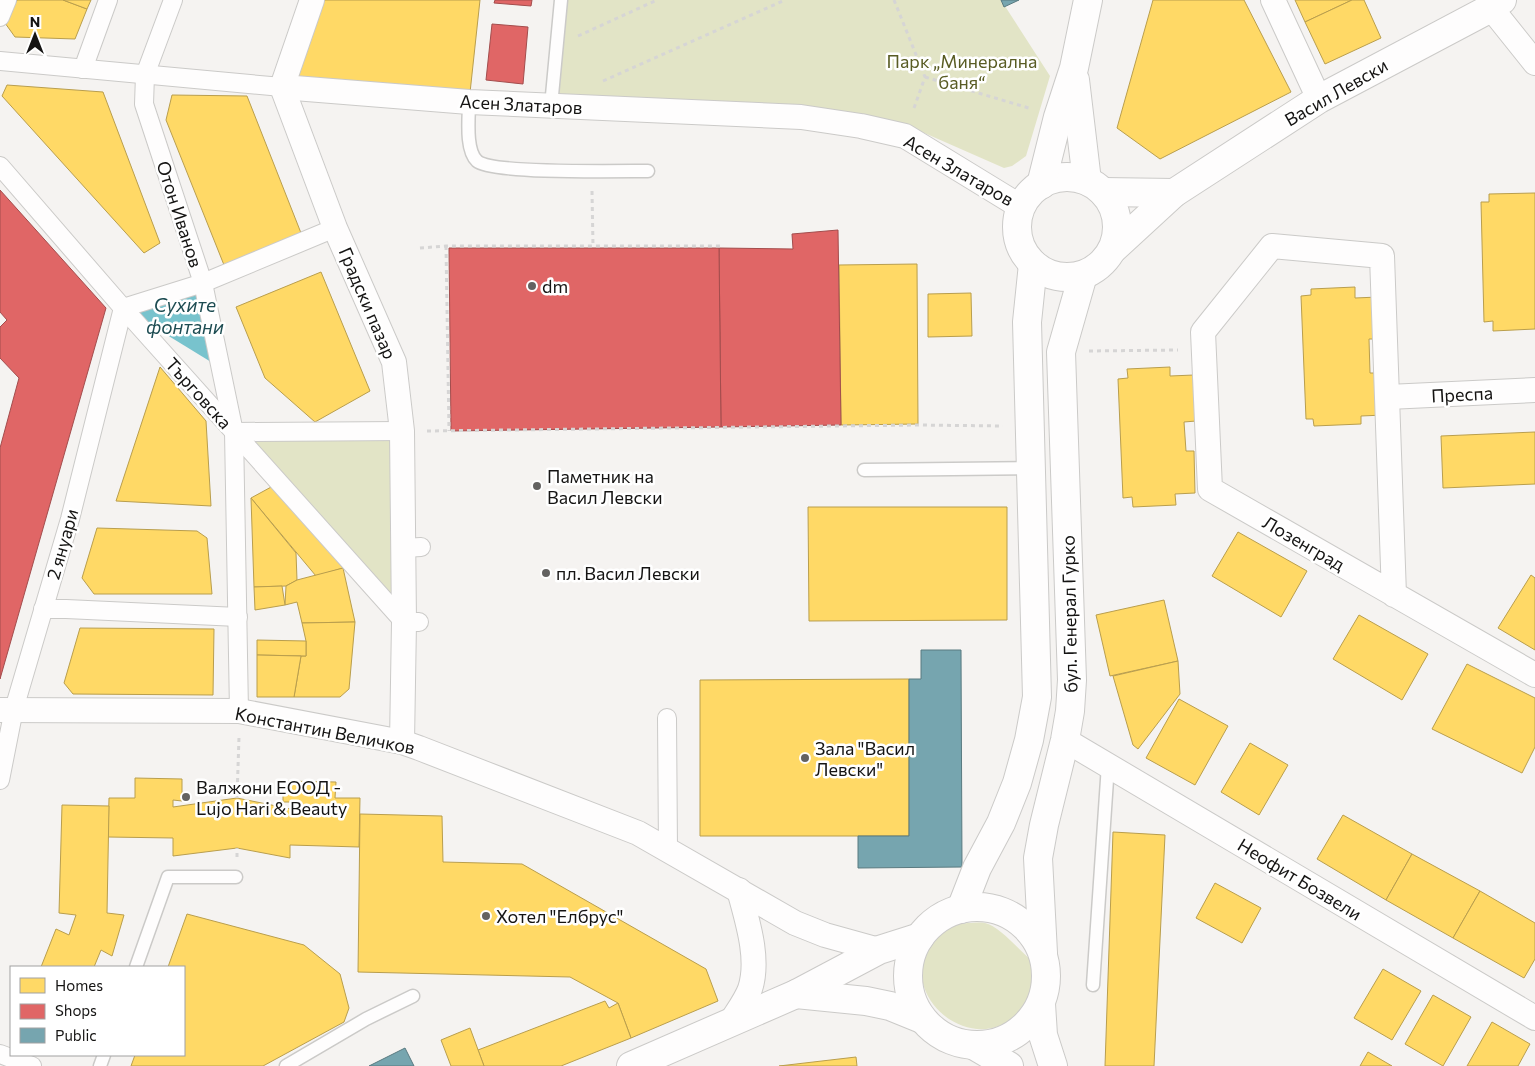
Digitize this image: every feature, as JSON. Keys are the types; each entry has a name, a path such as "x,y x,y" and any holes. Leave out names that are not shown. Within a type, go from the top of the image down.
{"street":[{"path":"0,17 7,0"},
{"path":"83,69 108,0"},
{"name":"Отон Иванов","path":"173,0 145,75 144,104 203,283 234,432"},
{"path":"282,88 312,0"},
{"path":"1041,184 1058,117 1074,68 1088,0"},
{"path":"1273,0 1319,99"},
{"path":"1497,4 1535,63"},
{"name":"Васил Левски","path":"1112,250 1174,193 1319,99 1497,4"},
{"name":"Асен Златаров","path":"0,61 282,88 469,102 800,117 861,126 905,136 1021,207"},
{"path":"1074,68 1095,187 1112,205 1116,219 1116,235 1112,250 1104,260 1094,269 1083,274 1070,277 1056,276 1033,264 1025,254 1020,243 1017,231 1018,218 1021,207 1029,194 1041,184 1056,178 1072,178 1095,187 1174,193"},
{"name":"Градски пазар","path":"282,88 335,228 394,362 412,431 412,622 402,742"},
{"name":"Търговска","path":"0,166 122,308 234,432 239,711"},
{"path":"122,308 203,283 335,228"},
{"path":"1203,341 1272,246 1382,256 1394,595"},
{"name":"бул. Генерал Гурко","path":"961,909 977,868 1001,823 1017,783 1029,740 1037,697 1027,322 1033,264"},
{"name":"бул. Генерал Гурко","path":"1043,952 1038,858 1044,825 1065,740 1070,711 1072,680 1061,352 1083,274"},
{"name":"2 януари","path":"0,780 7,710 43,609 70,519 122,308"},
{"name":"Лозенград","path":"1203,341 1210,489 1535,675"},
{"name":"Преспа","path":"1388,397 1535,390"},
{"path":"234,432 412,431"},
{"path":"234,432 412,622"},
{"path":"43,609 238,617"},
{"name":"Константин Величков","path":"7,710 239,711 402,742 638,833 794,923 825,935 879,950"},
{"path":"667,718 668,850"},
{"name":"Неофит Бозвели","path":"1065,740 1535,1018"},
{"path":"731,1022 750,989 754,962 750,931 739,890"},
{"path":"981,907 1001,911 1019,920 1033,935 1043,952 1047,970 1046,987 1041,1004 1030,1022 1015,1036 995,1044 975,1046 955,1042 937,1033 922,1019 912,1000 908,979 910,957 920,938 938,919 961,909 981,907"},
{"path":"631,1066 796,994 879,950 920,938"},
{"path":"796,994 866,1001 890,1006 922,1019"},
{"path":"1041,1004 1043,1035 1053,1066"},
{"path":"975,1046 1009,1066"},
{"path":"0,1054 32,1066"}],"lane":[{"path":"551,106 561,0"},
{"path":"469,102 470,147 473,156 478,162 496,168 648,171"},
{"path":"864,470 1030,468"},
{"path":"1093,985 1108,765"},
{"path":"136,966 168,877 236,877"},
{"path":"286,1066 366,1019 413,996"}],"path":[{"path":"557,45 657,0"},
{"path":"600,82 785,0"},
{"path":"894,0 925,77 905,136"},
{"path":"925,77 1058,117"},
{"path":"592,170 593,246"},
{"path":"420,248 446,246 723,246"},
{"path":"446,246 449,431"},
{"path":"1061,352 1203,341"},
{"path":"412,431 918,425 1029,426"},
{"path":"238,798 239,711"}],"green space":[{"name":"Парк „Минерална баня“","path":"561,0 1001,0 1050,76 1026,156 1012,166 1004,168 913,128 551,106"},
{"path":"402,431 404,620 234,432"},
{"path":"968,923 983,923 996,928 1030,959 1031,993 1012,1019 999,1026 984,1029 969,1028 955,1022 931,1002 924,987 921,963 932,940 945,927"}],"water":[{"name":"Сухите фонтани","path":"203,283 229,373 123,308"}],"building: Homes":[{"path":"17,0 63,0 87,9 75,39 15,37 5,23"},
{"path":"63,0 91,0 87,9"},
{"path":"312,0 480,0 469,102 282,87"},
{"path":"1153,0 1244,0 1291,92 1160,159 1117,128"},
{"path":"1295,0 1352,0 1305,22"},
{"path":"1352,0 1364,0 1381,38 1325,64 1305,22"},
{"path":"7,85 103,92 160,243 144,253 2,96"},
{"path":"172,95 247,96 301,233 224,265 166,120"},
{"path":"1535,193 1535,329 1493,331 1493,321 1484,322 1481,202 1489,202 1489,194"},
{"path":"917,264 918,424 841,425 839,265"},
{"path":"321,272 370,391 315,422 265,378 236,307"},
{"path":"1355,287 1355,298 1378,297 1380,339 1369,339 1370,373 1382,373 1384,415 1361,416 1361,424 1314,426 1313,419 1306,419 1301,296 1311,295 1311,289"},
{"path":"971,293 972,336 928,337 928,294"},
{"path":"160,367 206,421 211,506 116,501"},
{"path":"1170,367 1170,376 1194,375 1196,421 1184,422 1186,451 1194,451 1195,493 1175,494 1176,505 1133,507 1132,497 1123,498 1118,379 1128,378 1127,369"},
{"path":"1535,432 1535,484 1443,488 1441,436"},
{"path":"273,486 343,568 316,576 251,498"},
{"path":"251,498 296,553 297,580 286,586 254,587"},
{"path":"808,507 1007,507 1007,620 809,621"},
{"path":"97,528 197,531 207,538 212,594 94,594 82,578"},
{"path":"1238,532 1307,571 1281,617 1212,576"},
{"path":"343,568 355,622 302,623 297,602 285,605 286,586 297,580"},
{"path":"1531,575 1535,578 1535,650 1498,628"},
{"path":"282,586 285,605 255,610 254,587"},
{"path":"1164,600 1178,661 1110,676 1096,615"},
{"path":"1359,615 1428,654 1402,700 1333,659"},
{"path":"355,622 349,689 340,697 294,697 301,656 306,656 306,641 302,623"},
{"path":"80,628 214,629 213,695 73,694 64,683"},
{"path":"257,640 306,641 306,656 257,655"},
{"path":"257,655 301,656 294,697 257,697"},
{"path":"1178,661 1180,694 1138,749 1133,745 1113,676"},
{"path":"1467,664 1535,698 1535,747 1522,773 1432,729"},
{"name":"Зала \"Васил Левски\"","path":"909,679 909,836 700,836 700,680"},
{"path":"1179,699 1228,726 1195,785 1146,758"},
{"path":"1250,743 1288,765 1259,815 1221,792"},
{"path":"135,778 182,779 182,801 173,800 173,807 237,798 291,809 291,802 283,802 283,781 336,782 335,798 360,798 359,847 290,845 290,858 237,848 173,856 173,838 108,837 109,798 135,798"},
{"path":"62,805 109,806 107,913 124,915 112,956 101,950 94,966 41,966 56,929 69,935 76,915 59,913"},
{"name":"Хотел \"Елбрус\"","path":"360,814 442,816 443,862 522,864 706,969 718,1001 631,1038 618,1003 570,977 358,972"},
{"path":"1343,815 1412,854 1386,900 1317,859"},
{"path":"1113,832 1165,835 1154,1066 1105,1066"},
{"path":"1412,854 1480,891 1453,938 1386,900"},
{"path":"1215,883 1261,908 1242,943 1196,918"},
{"path":"1480,891 1535,923 1535,959 1524,978 1453,938"},
{"path":"187,914 304,945 340,974 349,1008 344,1022 263,1066 131,1066 135,1056 185,1056 185,966 168,966"},
{"path":"1383,969 1421,991 1392,1040 1354,1018"},
{"path":"1433,995 1471,1017 1443,1066 1405,1044"},
{"path":"605,1001 609,1008 618,1003 631,1038 561,1066 484,1066 478,1050"},
{"path":"1492,1022 1530,1044 1518,1066 1467,1066"},
{"path":"470,1028 484,1066 451,1066 441,1040"},
{"path":"1368,1052 1392,1066 1360,1066"},
{"path":"856,1057 857,1066 779,1066"}],"building: Shops":[{"path":"495,0 532,0 531,6 494,3"},
{"path":"492,24 528,27 523,84 486,80"},
{"path":"0,190 106,308 0,679 0,448 19,378 0,358 0,327 7,320 0,312"},
{"path":"838,230 841,425 721,427 719,248 793,249 792,234"},
{"path":"449,248 719,248 721,427 451,431"}],"building: Public":[{"path":"1001,0 1019,0 1004,7"},
{"path":"921,650 961,650 962,867 858,868 858,836 909,836 909,679 921,679"},
{"path":"405,1048 414,1066 369,1066"}],"place":[{"name":"dm","path":"532,286"},
{"name":"Паметник на Васил Левски","path":"537,486"},
{"name":"пл. Васил Левски","path":"546,573"},
{"name":"Зала \"Васил Левски\"","path":"805,758"},
{"name":"Валжони ЕООД - Lujo Hari & Beauty","path":"186,797"},
{"name":"Хотел \"Елбрус\"","path":"486,916"}]}
